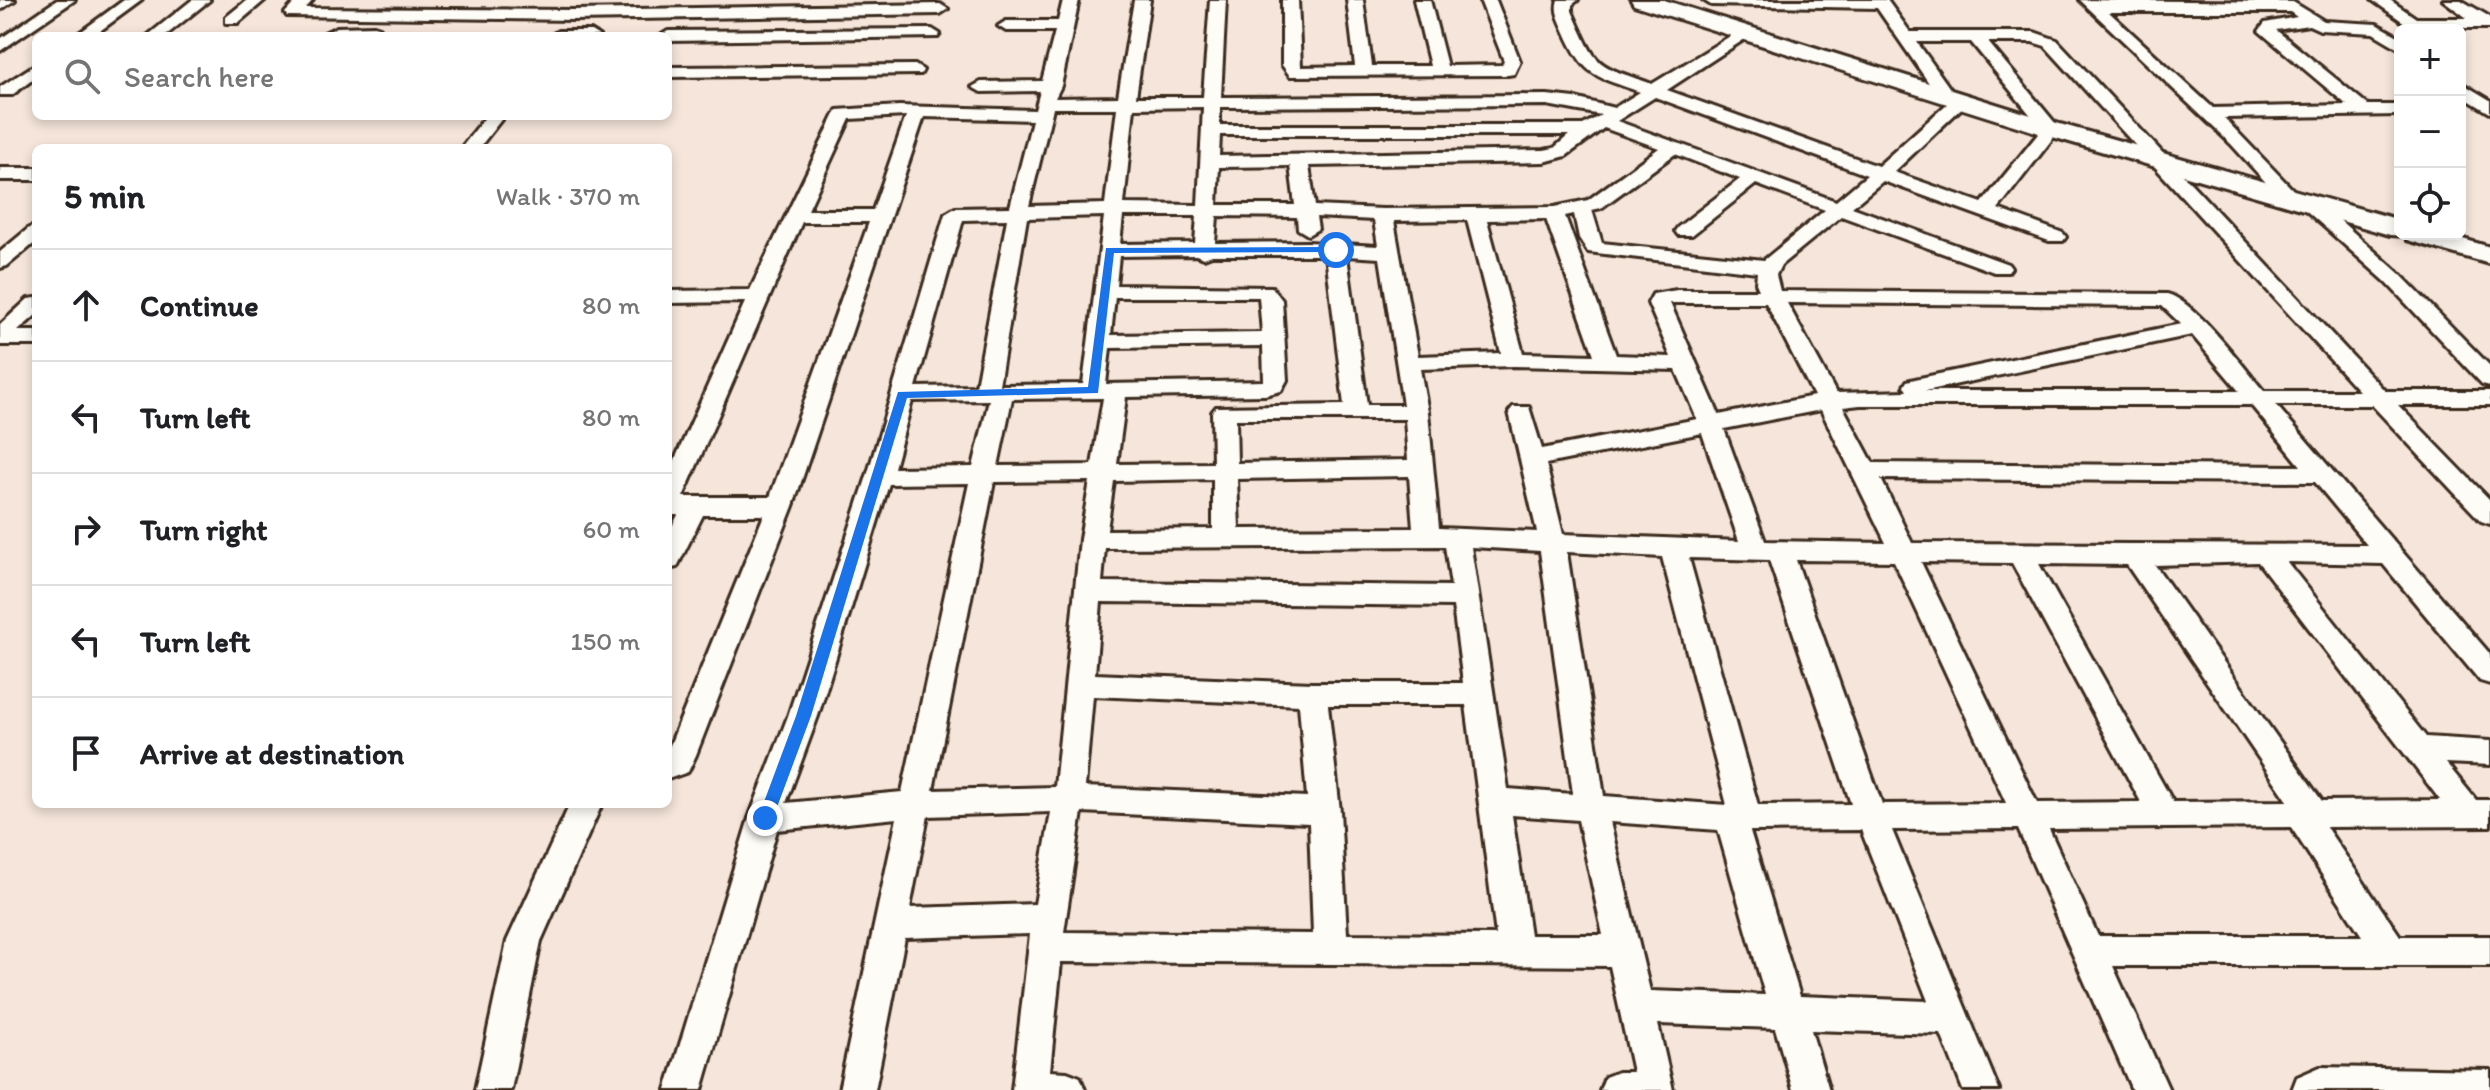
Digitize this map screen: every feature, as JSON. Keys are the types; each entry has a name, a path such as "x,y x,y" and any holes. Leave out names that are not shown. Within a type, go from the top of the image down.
{"street":[{"path":"0,5 7,0"},
{"path":"0,46 67,0"},
{"path":"89,32 134,0"},
{"path":"160,32 202,0"},
{"path":"232,20 257,0"},
{"path":"305,0 293,13 574,15 747,5 942,4 915,76 882,216 780,506 681,755 672,765"},
{"path":"561,32 586,0"},
{"path":"857,1090 983,473 1018,212 1071,0"},
{"path":"1067,1090 1031,1089 1047,932 1069,799 1093,539 1104,471 1105,390 1099,342 1126,103 1142,0"},
{"path":"1204,252 1218,0"},
{"path":"1290,0 1291,70 1296,72 1499,71 1512,67 1488,0"},
{"path":"1355,0 1364,72"},
{"path":"1422,0 1440,71"},
{"path":"1570,0 1564,3 1564,11 1588,65 1651,92 2056,237"},
{"path":"1642,0 1702,6 1880,2 1954,99"},
{"path":"2380,0 2412,23"},
{"path":"2451,0 2488,23"},
{"path":"2091,3 2288,4 2309,20 2326,26 2488,23"},
{"path":"2091,3 2298,198 2393,278 2490,379"},
{"path":"874,35 887,5"},
{"path":"1702,6 1745,32 1954,99 2394,227"},
{"path":"2309,20 2271,26 2267,31 2364,110"},
{"path":"1006,26 1064,26"},
{"path":"2361,26 2377,29 2394,40"},
{"path":"337,32 386,31"},
{"path":"443,31 472,32"},
{"path":"1211,162 1544,156 1560,152 1745,32"},
{"path":"874,35 915,76"},
{"path":"692,58 874,35"},
{"path":"1905,37 2047,40 2159,158 2375,397 2490,515"},
{"path":"1976,37 2051,129"},
{"path":"672,40 692,58 915,76 1126,103 1558,100 1602,122 1994,265 2004,299"},
{"path":"6,91 32,72"},
{"path":"672,495 758,296 843,114 915,76"},
{"path":"983,79 1049,94"},
{"path":"2466,91 2490,109"},
{"path":"1954,99 1881,173 1770,267 1766,283 1865,471 2028,817 2151,1090"},
{"path":"2466,110 2490,109"},
{"path":"2208,113 2394,110"},
{"path":"473,144 492,120"},
{"path":"1212,130 1602,122"},
{"path":"1986,211 2051,129"},
{"path":"684,1090 765,818 803,716 879,476 953,218 960,212 1115,210 1476,216 1554,213 1594,204 1674,146"},
{"path":"1299,161 1308,211 1308,248"},
{"path":"0,174 30,174"},
{"path":"0,193 30,174"},
{"path":"1685,231 1754,177"},
{"path":"1582,208 1589,238 1595,248 1770,267"},
{"path":"1554,213 1607,361"},
{"path":"1383,215 1416,412 1427,537"},
{"path":"795,216 882,216"},
{"path":"1476,216 1514,359"},
{"path":"0,262 32,235"},
{"path":"2437,240 2490,256"},
{"path":"1110,250 1204,252 1308,248 1391,253"},
{"path":"1336,250 1356,411"},
{"path":"1105,291 1265,291 1271,300 1277,373 1273,386 1223,401"},
{"path":"672,299 758,296"},
{"path":"1981,1090 1767,550 1659,303 1660,298 2167,300 2197,327 2490,673"},
{"path":"0,337 32,308"},
{"path":"1860,398 2197,327"},
{"path":"0,337 32,338"},
{"path":"1099,342 1274,339"},
{"path":"1409,363 1514,359 1685,364"},
{"path":"2005,368 2034,398"},
{"path":"902,394 1105,390 1356,411 1416,412"},
{"path":"1533,459 1828,401 1860,398 2255,395 2490,398"},
{"path":"1223,401 1226,537"},
{"path":"1521,412 1552,542 1591,810 1655,1090 1618,1090"},
{"path":"879,476 1421,468"},
{"path":"1865,471 2324,474"},
{"path":"672,504 780,506"},
{"path":"672,552 694,507"},
{"path":"1093,539 1457,537 1673,549 2135,556 2265,553 2390,555"},
{"path":"1457,537 1515,949"},
{"path":"1673,549 1738,818 1811,1090"},
{"path":"2019,552 2164,815"},
{"path":"2265,553 2420,749 2479,813"},
{"path":"2135,556 2306,813 2392,953"},
{"path":"1089,592 1464,596"},
{"path":"1082,684 1312,694 1478,694"},
{"path":"1312,694 1324,811 1331,949"},
{"path":"2420,749 2489,755"},
{"path":"765,818 917,803 1069,799 1324,811"},
{"path":"1495,801 1738,818 2479,813"},
{"path":"493,1090 524,941 584,808"},
{"path":"892,924 1331,949 1623,951"},
{"path":"2088,951 2490,951"},
{"path":"1636,1007 1950,1018"},
{"path":"2310,1090 2320,1085 2490,1088"}],"route":[{"path":"765,818 803,716 902,394 1094,390 1110,250 1336,250"}]}
